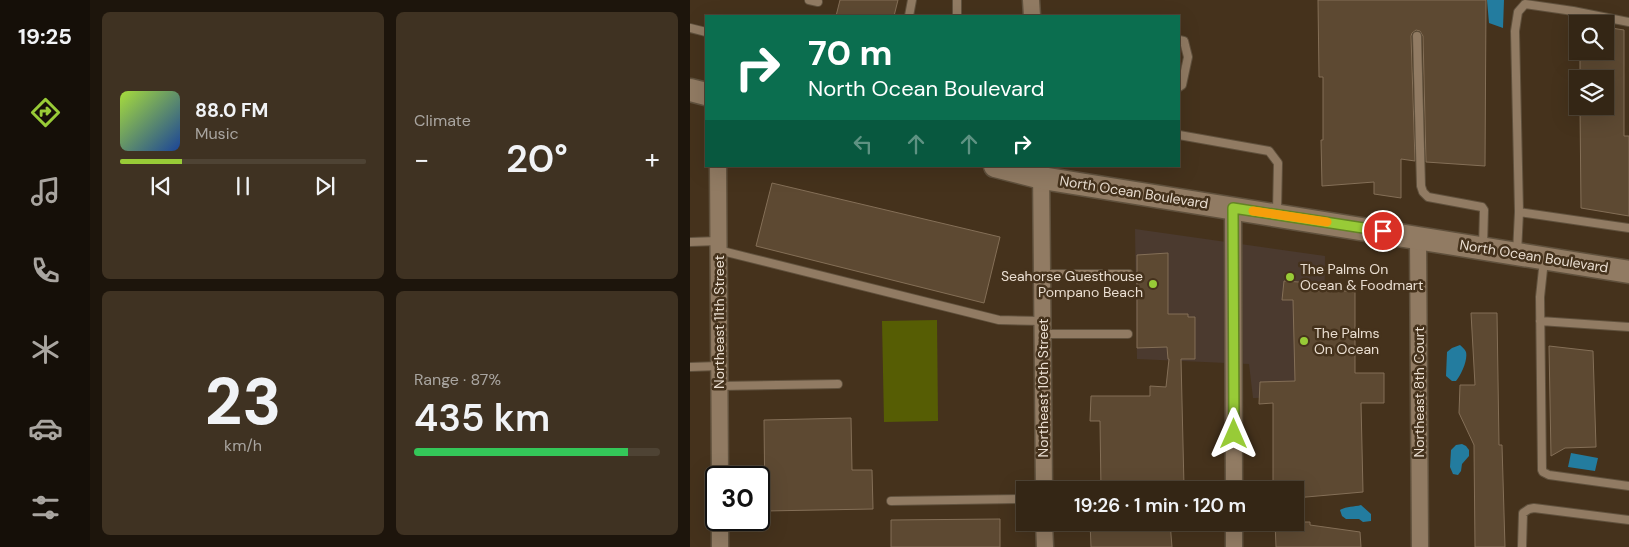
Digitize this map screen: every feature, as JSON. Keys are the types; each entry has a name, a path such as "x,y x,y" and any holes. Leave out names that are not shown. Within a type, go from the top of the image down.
{"main road":[{"path":"690,90 705,94"},
{"name":"North Ocean Boulevard","path":"1003,167 1041,172 1233,208 1629,272"}],"street":[{"path":"1031,0 1032,15"},
{"name":"Northeast 11th Street","path":"718,167 720,466"},
{"name":"Northeast 10th Street","path":"1041,172 1044,481"},
{"path":"1233,208 1234,481"},
{"name":"Northeast 8th Court","path":"1418,237 1420,547"},
{"path":"720,531 720,547"},
{"path":"1044,531 1044,547"},
{"path":"1234,531 1234,547"}],"lane":[{"path":"809,0 818,2"},
{"path":"909,15 912,0"},
{"path":"957,15 958,0"},
{"path":"1517,253 1519,212 1515,31 1518,12 1525,4 1629,22"},
{"path":"690,28 705,32"},
{"path":"1417,36 1421,186 1423,192 1428,196 1484,210 1483,248"},
{"path":"1180,40 1184,41 1188,56 1182,85 1180,86"},
{"path":"1180,134 1269,151 1278,164 1277,214"},
{"path":"1519,212 1629,228"},
{"path":"690,242 718,246 999,320 1043,328 1128,334"},
{"path":"1544,258 1540,297 1542,470 1549,475 1629,486"},
{"path":"1042,274 1129,274"},
{"path":"1540,321 1629,327"},
{"path":"690,367 719,366"},
{"path":"719,386 838,384"},
{"path":"891,501 1016,499"},
{"path":"1522,547 1522,519 1523,513 1528,509 1534,508 1629,520"}],"shaded area":[{"path":"1135,229 1325,256 1323,397 1253,398 1249,364 1137,359"}],"green space":[{"path":"937,320 938,421 884,422 882,321"}],"water":[{"path":"1487,0 1504,0 1503,28 1489,23"},
{"path":"1460,345 1466,352 1466,359 1458,378 1456,381 1452,381 1446,376 1447,352"},
{"path":"1462,444 1469,450 1469,456 1462,464 1458,475 1453,474 1450,467 1451,450 1456,445"},
{"path":"1571,453 1598,458 1595,471 1568,467"},
{"path":"1361,505 1371,514 1371,521 1363,522 1359,519 1346,519 1342,516 1340,510"}],"building":[{"path":"840,0 898,0 894,15 836,15"},
{"path":"1318,0 1486,0 1485,166 1426,162 1423,36 1420,31 1416,30 1411,36 1415,161 1401,159 1401,198 1374,194 1374,182 1322,186 1323,77 1319,77"},
{"path":"1614,28 1624,30 1624,136 1629,136 1629,216 1581,208 1580,115 1614,115 1614,70 1580,70 1580,60 1614,60"},
{"path":"772,183 1000,237 984,303 756,246"},
{"path":"1168,253 1168,314 1188,314 1188,317 1195,317 1195,359 1181,359 1184,481 1101,481 1100,421 1090,421 1091,396 1150,396 1150,386 1166,387 1169,359 1167,347 1137,348 1137,255"},
{"path":"1284,281 1314,283 1314,291 1355,291 1355,373 1384,373 1384,403 1361,403 1363,492 1304,497 1304,481 1273,481 1273,403 1259,404 1260,382 1295,381 1293,300 1282,300"},
{"path":"1471,313 1497,313 1499,445 1502,445 1505,547 1475,547 1474,445 1459,413 1460,385 1475,385"},
{"path":"1549,346 1593,351 1596,447 1565,448 1551,456"},
{"path":"851,418 852,470 872,470 873,509 770,511 770,466 765,466 764,420"},
{"path":"1000,519 1000,547 891,547 891,520"},
{"path":"1304,522 1310,522 1310,525 1360,532 1361,547 1276,547 1275,531 1304,531"},
{"path":"1090,531 1171,531 1172,547 1091,547"}],"slow traffic":[{"path":"1253,211 1327,222"}],"place":[{"name":"The Palms On Ocean & Foodmart","path":"1290,277"},
{"name":"Seahorse Guesthouse Pompano Beach","path":"1153,284"},
{"name":"The Palms On Ocean","path":"1304,341"}],"route":[{"path":"1234,434 1233,208 1383,231"}]}
